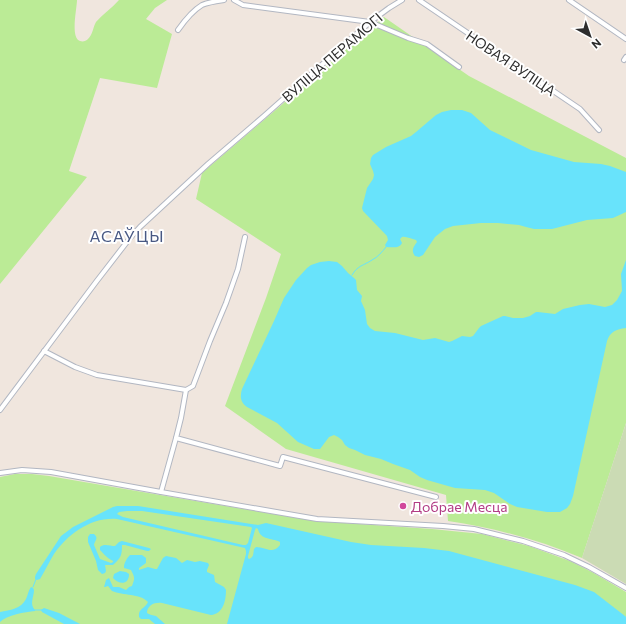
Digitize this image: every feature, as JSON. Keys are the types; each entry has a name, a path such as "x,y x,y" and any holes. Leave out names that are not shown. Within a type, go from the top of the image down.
{"street":[{"path":"178,30 195,10 203,5 224,0"},
{"path":"234,0 243,5 370,22 408,38 427,44 459,67"},
{"name":"ВУЛІЦА ПЕРАМОГІ","path":"0,410 96,282 140,227 208,164 370,22 402,0"},
{"name":"НОВАЯ ВУЛІЦА","path":"419,0 580,109 599,130"},
{"path":"569,0 626,38"},
{"path":"44,351 75,367 97,375 186,390 193,386 226,303 238,269 245,237"},
{"path":"161,492 181,418 186,390"},
{"path":"176,438 280,466 283,457 436,497"},
{"path":"0,473 22,470 51,472 317,519 474,529 518,540 564,555 626,588"}],"green space":[{"path":"0,0 77,0 75,34 77,39 80,41 85,41 91,35 96,22 119,0 167,0 155,8 146,19 172,34 157,88 100,78 69,171 87,177 0,284"},
{"path":"384,17 469,76 626,158 626,423 582,558 516,535 448,521 446,495 286,449 225,406 281,254 196,199 202,173"},
{"path":"626,423 626,584 582,558"},
{"path":"15,474 49,476 315,521 482,534 529,546 570,561 626,592 626,624 0,624 0,477"}],"water":[{"path":"451,110 462,110 471,113 490,130 531,150 574,162 610,166 626,172 626,212 613,218 587,220 552,229 534,229 519,225 498,223 453,226 445,229 435,237 423,255 419,257 415,256 413,252 417,242 416,240 402,237 400,239 402,243 401,245 386,247 385,245 388,240 387,236 363,211 362,208 367,188 374,175 370,164 371,158 373,155 386,147 411,136 436,115"},
{"path":"626,260 626,328 619,329 614,332 610,335 607,341 573,496 567,508 560,512 547,512 517,507 494,493 485,490 455,488 427,480 410,470 349,448 342,440 334,435 329,437 320,449 314,449 298,442 277,423 247,407 242,401 242,389 284,298 296,280 311,265 320,262 337,262 356,280 357,290 362,296 361,301 365,310 367,324 375,331 395,333 423,340 435,338 449,342 462,336 473,336 481,326 503,316 523,318 536,312 555,314 563,309 580,305 589,304 605,307 612,305 622,291 621,274"},
{"path":"138,506 258,525 266,523 371,545 449,551 575,585 594,592 626,617 626,624 227,624 246,554 245,548 117,519 98,521 81,528 66,540 54,554 40,579 35,579 36,574 61,536 73,527 113,507","holes":["142,511 252,528 248,543 243,545 123,517 117,514 119,512","256,528 265,538 278,541 280,542 280,545 274,550 256,547 254,549 253,556 249,559 248,556"]},
{"path":"90,534 94,534 96,537 94,545 100,559 111,563 113,561 100,550 100,547 105,545 115,546 122,541 151,549 147,551 122,545 119,558 113,565 105,565 106,571 102,574 98,570 88,542 88,537"},
{"path":"130,555 142,555 146,558 146,563 139,568 139,570 148,567 157,569 163,558 166,556 176,558 182,563 187,560 208,563 209,565 207,572 214,575 215,582 224,587 226,590 221,610 211,615 157,603 148,608 147,613 156,616 165,624 155,624 149,619 141,619 139,614 148,602 145,599 116,593 108,586 104,587 106,580 109,578 113,587 119,587 126,590 132,586 134,578 131,570 124,568 125,562"},
{"path":"120,571 129,574 129,578 126,582 121,583 113,578 114,574"},
{"path":"31,587 34,590 32,605 35,611 21,613 0,622 0,612 8,611 21,605 26,599"},
{"path":"44,608 59,613 80,624 64,624 42,612 41,610"}],"waterway":[{"path":"352,275 359,267 378,256 386,247"},
{"path":"33,587 36,579"},
{"path":"35,610 42,610"}],"place":[{"name":"Добрае Месца","path":"403,506"}],"district":[{"name":"АСАЎЦЫ","path":"127,235"}]}
